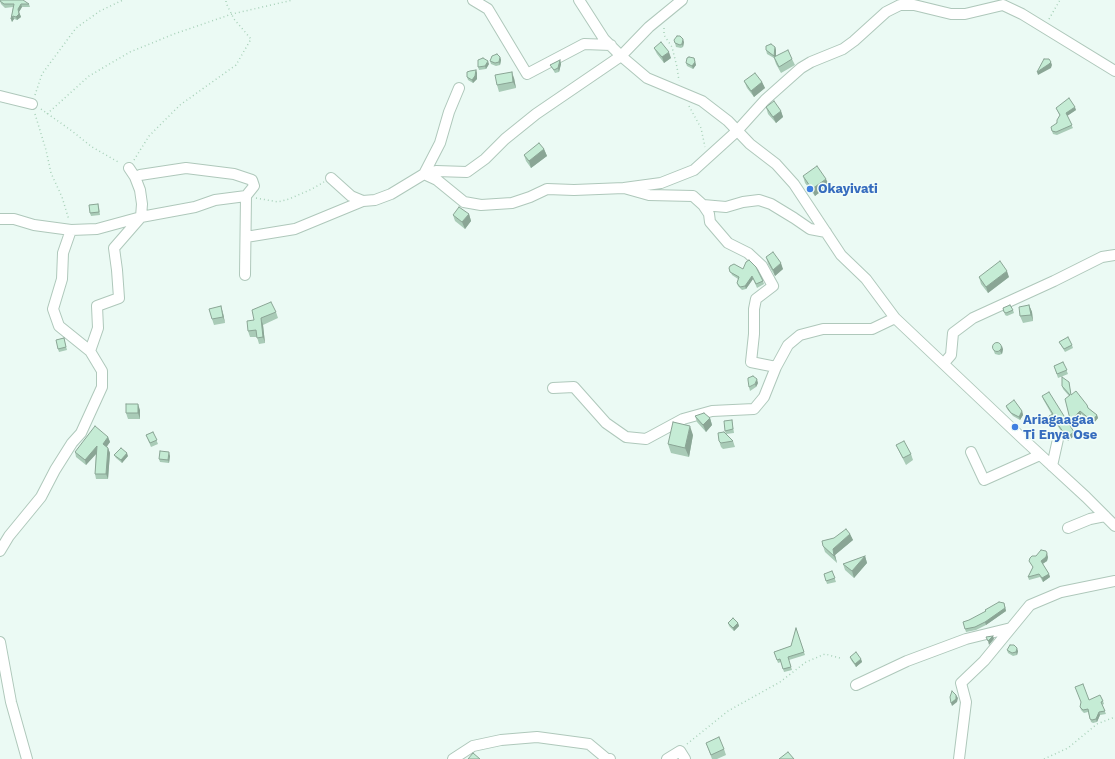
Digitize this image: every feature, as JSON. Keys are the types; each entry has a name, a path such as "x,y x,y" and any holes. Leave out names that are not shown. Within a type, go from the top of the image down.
{"street":[{"path":"473,0 488,9 527,74 584,44 611,45"},
{"path":"579,0 604,39 647,78 702,101 728,121 750,144 776,164 794,184 841,255 866,279 895,318 1115,526"},
{"path":"664,13 669,0"},
{"path":"246,237 295,229 363,201 375,200 390,194 424,174 436,171 467,172 485,159 505,139 536,114 621,56 635,40 664,13 682,0"},
{"path":"424,174 437,180 464,202 481,204 512,204 547,189 574,190 624,188 662,182 694,170 737,131 765,100 801,68 811,62 843,49 886,12 893,7 900,5 914,5 951,14 966,14 1003,3 1115,71"},
{"path":"424,174 440,143 449,112 459,88"},
{"path":"0,96 32,104"},
{"path":"90,351 98,328 97,306 119,298 114,248 141,217 142,204 140,190 135,177 129,168"},
{"path":"140,174 186,168 234,174 252,180 254,186 246,196 246,275"},
{"path":"331,178 351,196 363,201"},
{"path":"624,188 649,195 693,196 703,205 709,214 710,222 728,243 748,253 762,266 773,286 756,299 754,309 754,334 751,362 776,366"},
{"path":"0,219 14,219 34,225 71,230 97,229 141,217 195,207 215,200 246,196"},
{"path":"703,205 726,207 743,202 759,200 771,204 810,229 826,232"},
{"path":"0,551 9,536 41,497 55,470 72,443 81,433 102,387 102,371 90,351 59,326 53,308 62,279 63,253 71,230"},
{"path":"944,363 951,355 953,333 973,318 997,306 1054,282 1102,257 1115,255"},
{"path":"553,388 574,387 606,423 626,436 646,439 683,419 712,411 754,409 764,397 776,366 788,344 800,335 823,329 872,329 895,318"},
{"path":"1052,466 1058,439"},
{"path":"971,452 984,480 1040,455"},
{"path":"1068,528 1090,519 1105,516"},
{"path":"960,759 966,702 961,683 984,661 1030,605 1062,592 1115,581"},
{"path":"856,685 907,661 966,639 1010,628"},
{"path":"0,642 11,702 27,759"},
{"path":"453,759 473,746 501,740 537,737 589,744 607,759 610,759"},
{"path":"667,759 682,755"}],"path":[{"path":"71,230 62,197 51,174 46,150 32,104 42,74 76,28 100,11 124,0"},
{"path":"140,174 132,164 149,136 180,105 236,65 251,39 234,19 226,0"},
{"path":"47,114 90,76 130,52 174,34 232,14 293,0"},
{"path":"1044,28 1060,0"},
{"path":"32,104 72,131 92,147 129,168"},
{"path":"246,196 278,202 312,189 331,178"},
{"path":"682,755 728,711 780,682 806,662 825,654 840,658"},
{"path":"1044,759 1068,748 1097,724 1115,717"}],"building":[{"path":"0,0 23,0 29,4 21,4 18,9 19,14 16,17 13,16 11,19 14,4 4,4"},
{"path":"677,36 680,36 683,39 682,44 680,45 675,43 674,40"},
{"path":"661,42 669,52 662,57 654,48"},
{"path":"771,44 775,47 774,56 766,50 766,46"},
{"path":"788,50 792,59 779,67 774,57"},
{"path":"497,54 500,57 499,62 495,63 490,61 492,56"},
{"path":"483,58 488,61 485,66 478,67 478,60"},
{"path":"687,58 694,58 695,62 692,66 686,63"},
{"path":"1044,59 1049,59 1051,62 1037,72"},
{"path":"560,60 558,68 554,70 550,65"},
{"path":"476,70 475,76 472,80 467,77 467,72"},
{"path":"512,72 513,82 497,85 495,75"},
{"path":"755,73 762,82 751,91 744,81"},
{"path":"1069,98 1075,107 1066,113 1072,125 1056,132 1052,131 1051,127 1057,123 1060,115 1056,108"},
{"path":"774,101 781,111 773,117 766,107"},
{"path":"539,143 544,149 529,161 524,155"},
{"path":"817,166 826,179 812,189 803,176"},
{"path":"98,204 99,212 90,213 89,205"},
{"path":"459,207 469,214 462,222 453,215"},
{"path":"773,252 781,263 773,270 766,257"},
{"path":"749,260 756,267 763,281 756,284 752,276 745,286 740,287 737,283 739,277 730,272 729,268 734,264 743,269 746,262"},
{"path":"1000,261 1007,271 986,287 979,277"},
{"path":"271,302 276,312 261,318 263,337 257,338 256,330 248,331 247,321 254,320 252,310"},
{"path":"1010,305 1013,310 1006,313 1004,312 1003,308"},
{"path":"1029,305 1031,315 1020,316 1019,307"},
{"path":"221,306 223,317 212,319 209,309"},
{"path":"1068,337 1072,345 1064,349 1059,342"},
{"path":"64,338 66,347 58,349 56,340"},
{"path":"995,343 999,343 1001,347 999,351 995,351 993,349 993,345"},
{"path":"1063,362 1067,370 1057,374 1054,366"},
{"path":"753,376 757,379 755,384 749,387 748,378"},
{"path":"1062,377 1069,382 1071,395 1076,391 1088,408 1097,415 1092,421 1080,411 1070,419 1065,399 1070,395 1062,386"},
{"path":"1049,392 1074,432 1067,437 1056,422 1053,424 1049,416 1053,414 1042,396"},
{"path":"1014,400 1022,411 1019,417 1011,413 1006,406"},
{"path":"126,404 138,404 138,413 126,413"},
{"path":"704,413 710,418 703,425 695,416"},
{"path":"732,420 733,429 725,431 724,421"},
{"path":"673,422 690,426 685,448 668,444"},
{"path":"95,426 108,437 103,444 108,448 106,474 95,474 97,446 85,460 75,452"},
{"path":"153,432 157,440 150,443 146,435"},
{"path":"724,432 733,441 721,443 719,441 718,433"},
{"path":"904,441 911,454 903,458 896,445"},
{"path":"121,448 127,453 121,460 114,455"},
{"path":"160,451 169,452 168,460 159,459"},
{"path":"846,529 850,534 833,549 834,556 823,546 822,541 834,538"},
{"path":"1041,550 1046,551 1047,553 1046,557 1041,561 1049,574 1042,578 1039,574 1028,577 1033,567 1029,561 1030,558 1032,556 1036,556"},
{"path":"865,556 852,571 843,564"},
{"path":"832,571 835,578 826,581 824,574"},
{"path":"999,602 1004,603 1005,608 985,622 975,627 965,629 963,622 986,611 985,610"},
{"path":"733,618 738,623 733,628 728,623"},
{"path":"796,628 804,652 788,657 791,667 783,669 780,659 777,660 774,652 791,646"},
{"path":"993,636 988,641 986,637"},
{"path":"1010,645 1014,645 1017,648 1016,652 1012,653 1007,650"},
{"path":"856,652 861,659 855,664 850,657"},
{"path":"1083,684 1089,700 1100,695 1103,701 1101,702 1105,711 1099,712 1096,719 1090,719 1088,709 1083,710 1080,707 1081,702 1075,687"},
{"path":"952,691 956,695 956,699 951,703 950,697"},
{"path":"719,737 724,749 711,755 706,743"},
{"path":"788,752 794,759 779,759"},
{"path":"473,753 480,759 468,759"}],"place":[{"name":"Okayivati","path":"810,189"},
{"name":"Ariagaagaa Ti Enya Ose","path":"1015,427"}]}
